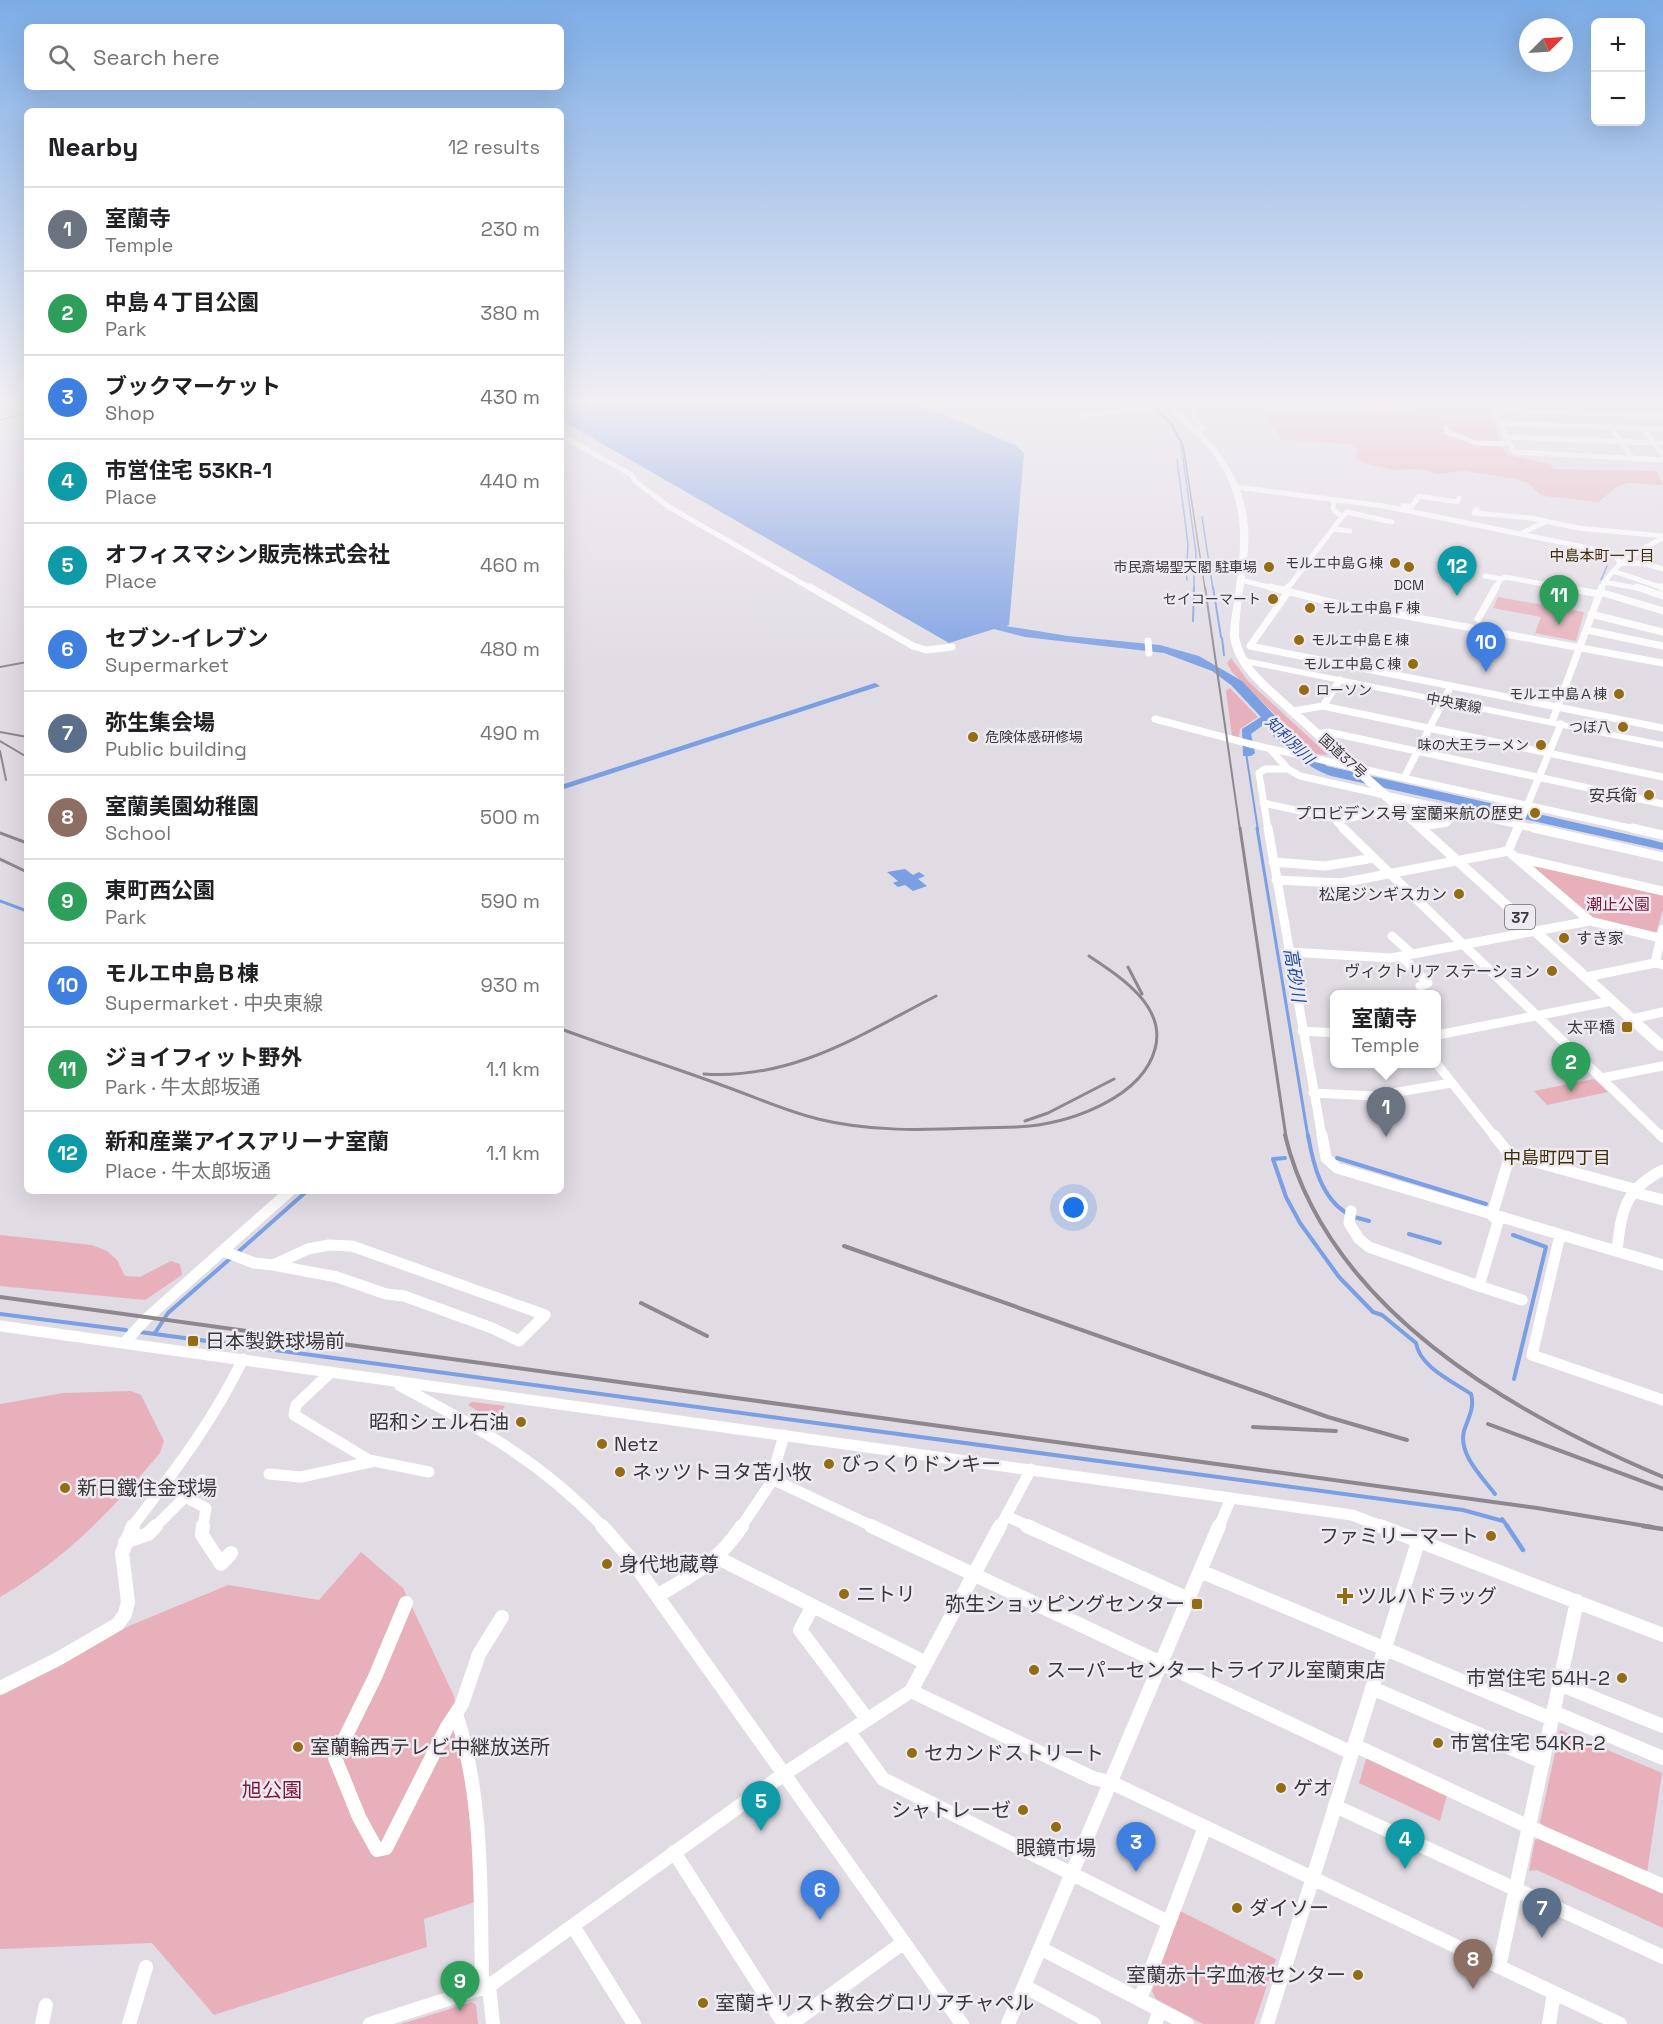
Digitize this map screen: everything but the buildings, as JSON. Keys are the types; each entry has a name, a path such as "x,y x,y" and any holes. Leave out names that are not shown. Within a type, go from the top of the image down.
{"highway":[{"name":"国道37号","path":"1238,493 1244,523 1241,580 1234,638 1240,656 1260,680 1293,711 1663,1047"}],"main road":[{"name":"中央東線","path":"1244,661 1663,745"}],"street":[{"path":"651,493 669,507 913,646 926,650 952,647"},
{"path":"1285,493 1466,522 1608,552 1616,556 1620,563"},
{"path":"1408,494 1457,502 1459,498"},
{"path":"1412,506 1418,496"},
{"path":"1332,500 1354,498 1421,507"},
{"path":"1332,500 1333,509 1342,517"},
{"path":"1466,522 1476,511 1547,521 1578,528 1663,537"},
{"path":"1392,522 1347,512 1287,591 1250,646 1663,728"},
{"path":"1521,534 1547,521"},
{"path":"1334,529 1350,531"},
{"path":"1508,851 1549,753 1557,723 1558,706 1605,582 1620,563 1663,537"},
{"path":"1620,563 1647,564 1663,569"},
{"path":"1478,619 1509,567"},
{"path":"1613,571 1663,588"},
{"path":"1485,576 1600,593 1663,611"},
{"path":"1241,580 1287,591 1663,663"},
{"path":"1605,582 1631,585 1663,596"},
{"path":"1592,614 1663,632"},
{"path":"1587,630 1663,646"},
{"path":"1148,641 1149,652"},
{"path":"1323,706 1340,680"},
{"path":"1404,778 1451,686"},
{"path":"1293,711 1323,706 1663,777"},
{"path":"1155,719 1359,771 1404,778 1526,807 1663,835"},
{"path":"1318,734 1328,732 1663,804"},
{"path":"1270,749 1288,769 1300,776 1381,791 1455,811 1520,822 1663,857"},
{"path":"1288,769 1260,770 1263,803 1323,1148 1330,1164 1663,1265"},
{"path":"1263,803 1337,819 1400,808"},
{"path":"1421,827 1447,823 1455,811"},
{"path":"1337,819 1374,858 1663,1137"},
{"path":"1276,880 1341,883 1508,851 1590,921"},
{"path":"1273,862 1325,866 1374,858"},
{"path":"1517,858 1663,891"},
{"path":"1289,952 1381,958 1401,956 1590,921 1662,933 1659,964 1586,976"},
{"path":"1392,936 1412,954"},
{"path":"1401,956 1428,983 1420,986"},
{"path":"1441,1034 1612,1001"},
{"path":"1632,1019 1663,1012"},
{"path":"1302,1031 1330,1034"},
{"path":"1602,1078 1663,1066"},
{"path":"1440,1068 1510,1155 1663,1200"},
{"path":"1313,1093 1374,1096 1452,1083"},
{"path":"1492,1215 1510,1155"},
{"path":"1617,1251 1620,1213 1633,1190 1652,1174 1663,1170"},
{"path":"124,1344 147,1317 230,1254 287,1194"},
{"path":"1350,1215 1359,1239 1369,1247 1521,1299"},
{"path":"1479,1286 1498,1222 1492,1215"},
{"path":"1560,1235 1532,1355 1663,1400"},
{"path":"230,1254 260,1264 337,1277 386,1294 404,1296 492,1328 519,1341 544,1314 352,1246 334,1243 322,1245 307,1249 273,1265"},
{"path":"0,1326 1352,1515 1663,1635"},
{"path":"0,1688 58,1659 118,1624 128,1602 122,1553 131,1529 183,1459 226,1395 243,1359"},
{"path":"330,1372 296,1405 294,1415 369,1460 429,1472"},
{"path":"395,1383 485,1431 547,1474 604,1527 657,1596 962,2024"},
{"path":"657,1596 718,1558 772,1479 783,1434"},
{"path":"269,1474 301,1477 375,1461"},
{"path":"370,2024 489,1986 784,1774 911,1691 1031,1469"},
{"path":"772,1479 1161,1663 1663,1886"},
{"path":"125,1542 148,1534 202,1480"},
{"path":"186,1497 206,1508 202,1535 221,1564 231,1553"},
{"path":"1008,2024 1232,1498"},
{"path":"1006,1516 1188,1599"},
{"path":"1267,2024 1419,1539"},
{"path":"718,1558 926,1663"},
{"path":"1200,1571 1384,1650 1663,1758"},
{"path":"1499,1966 1577,1601"},
{"path":"405,1603 375,1677 335,1758 359,1817 377,1850 386,1848 462,1704 479,1654 502,1617"},
{"path":"813,1606 801,1630 867,1719"},
{"path":"1559,1684 1663,1726"},
{"path":"1372,1688 1543,1762"},
{"path":"911,1691 1094,1778 1110,1782 1620,2024"},
{"path":"456,1714 466,1745 479,1825 482,1979 489,1986 493,2024"},
{"path":"849,1732 884,1779 1168,1922"},
{"path":"1335,1806 1663,1957"},
{"path":"1140,2000 1205,1827"},
{"path":"675,1852 784,2024"},
{"path":"573,1926 634,2024"},
{"path":"792,2024 904,1942"},
{"path":"1040,1948 1140,2000 1158,2017 1187,2024"},
{"path":"129,2024 146,1967"},
{"path":"1024,1986 1094,2024"},
{"path":"1549,2024 1554,1993"},
{"path":"42,2024 46,2005"}],"green space":[{"path":"1538,493 1609,493 1598,502"},
{"path":"1498,597 1584,612 1576,641 1535,633 1541,617 1493,608"},
{"path":"1231,658 1248,681 1328,755 1315,754 1232,672 1227,663"},
{"path":"1230,688 1258,717 1240,729 1239,737 1232,736 1226,691"},
{"name":"潮止公園","path":"1538,865 1663,894 1663,909 1656,933 1595,919 1535,868"},
{"path":"1594,1079 1608,1092 1547,1105 1534,1091"},
{"path":"0,1235 92,1245 107,1251 117,1260 125,1276 140,1277 171,1261 180,1264 182,1275 145,1300 0,1286"},
{"name":"新日鐵住金球場","path":"131,1391 141,1395 164,1441 160,1453 106,1514 67,1550 0,1597 0,1404 63,1393"},
{"path":"471,1402 505,1406 496,1422 468,1405"},
{"name":"旭公園","path":"361,1552 403,1588 454,1696 472,1805 475,1902 424,1919 427,1947 214,2015 152,1943 0,1949 0,1695 129,1626 228,1585 319,1600"},
{"path":"1560,1730 1662,1773 1647,1873 1544,1828 1540,1822"},
{"path":"1370,1757 1447,1795 1440,1821 1359,1783 1366,1759"},
{"path":"1539,1838 1663,1894 1663,1928 1537,1870 1529,1871 1535,1840"},
{"path":"1180,1911 1276,1959 1254,2024 1203,2024 1156,1999 1152,1991"},
{"path":"472,2002 476,2005 478,2024 401,2024"}],"water":[{"name":"知利別川","path":"689,493 1020,493 1009,625 1006,626 1068,636 1160,645 1199,656 1242,681 1309,752 1327,766 1652,840 1663,843 1663,850 1331,776 1300,759 1273,736 1273,731 1266,723 1251,734 1255,753 1251,756 1243,756 1242,729 1261,717 1231,685 1212,671 1164,653 1025,637 994,629 949,643"},
{"path":"875,683 880,686 564,789 564,784"},
{"path":"905,869 913,875 919,872 925,876 918,879 927,886 913,891 905,885 898,887 893,883 898,881 887,872"}],"waterway":[{"path":"1181,493 1188,544 1187,563"},
{"path":"1188,493 1196,553 1195,568"},
{"path":"1202,517 1213,589"},
{"path":"1601,580 1607,566"},
{"path":"1186,571 1187,580"},
{"path":"1194,573 1194,587"},
{"path":"1193,621 1194,587"},
{"path":"1213,587 1221,637"},
{"path":"1222,638 1224,655"},
{"name":"高砂川","path":"1246,753 1258,830"},
{"name":"高砂川","path":"1257,828 1308,1137"},
{"path":"0,901 24,910"},
{"name":"高砂川","path":"1308,1135 1316,1169 1325,1190 1331,1199 1348,1214"},
{"path":"1285,1158 1273,1159 1286,1197 1300,1223 1339,1277 1373,1312 1382,1315 1416,1343 1419,1352 1430,1366 1471,1394 1472,1408 1464,1431 1464,1448 1472,1465 1495,1494"},
{"path":"1337,1158 1486,1204"},
{"path":"237,1253 304,1194"},
{"name":"高砂川","path":"1354,1217 1369,1221"},
{"name":"高砂川","path":"1409,1234 1440,1243"},
{"path":"1513,1235 1546,1247 1514,1379"},
{"path":"155,1333 168,1313 232,1257"},
{"path":"0,1314 126,1330"},
{"path":"140,1332 1463,1510 1503,1521"},
{"path":"1502,1519 1508,1527"},
{"path":"1507,1526 1523,1550"}],"railway":[{"path":"1190,493 1205,589"},
{"path":"1205,587 1240,830"},
{"path":"0,667 24,663"},
{"path":"0,732 24,736"},
{"path":"0,741 24,755"},
{"path":"0,751 6,780"},
{"path":"1240,828 1286,1137"},
{"path":"0,833 24,842"},
{"path":"0,859 24,871"},
{"path":"564,1030 818,1119 877,1128 1030,1126 1066,1119 1104,1104 1136,1081 1148,1066 1155,1049 1157,1033 1154,1019 1147,1006 1126,983 1089,956"},
{"path":"1128,967 1142,994"},
{"path":"704,1074 736,1074 767,1070 796,1062 853,1039 936,996"},
{"path":"1025,1121 1048,1113 1114,1079"},
{"path":"1285,1135 1307,1197 1340,1252 1383,1302 1433,1347 1488,1386 1546,1421 1663,1477"},
{"path":"844,1246 1328,1417 1407,1440"},
{"path":"0,1297 1537,1508 1652,1527"},
{"path":"641,1303 707,1336"},
{"path":"1488,1424 1663,1489"},
{"path":"1253,1427 1336,1431"},
{"path":"1643,1526 1663,1529"}],"place":[{"name":"モルエ中島Ｇ棟","path":"1395,563"},
{"name":"市民斎場聖天閣 駐車場","path":"1269,567"},
{"name":"DCM","path":"1409,567"},
{"name":"新和産業アイスアリーナ室蘭","path":"1457,596"},
{"name":"セイコーマート","path":"1273,599"},
{"name":"モルエ中島Ｆ棟","path":"1310,608"},
{"name":"ジョイフィット野外","path":"1559,625"},
{"name":"モルエ中島Ｅ棟","path":"1299,640"},
{"name":"モルエ中島Ｃ棟","path":"1413,664"},
{"name":"モルエ中島Ｂ棟","path":"1486,672"},
{"name":"ローソン","path":"1304,690"},
{"name":"モルエ中島Ａ棟","path":"1619,694"},
{"name":"つぼ八","path":"1623,727"},
{"name":"危険体感研修場","path":"973,737"},
{"name":"味の大王ラーメン","path":"1541,745"},
{"name":"安兵衛","path":"1649,795"},
{"name":"プロビデンス号 室蘭来航の歴史","path":"1535,813"},
{"name":"松尾ジンギスカン","path":"1459,894"},
{"name":"すき家","path":"1564,938"},
{"name":"ヴィクトリア ステーション","path":"1552,971"},
{"name":"太平橋","path":"1627,1027"},
{"name":"中島４丁目公園","path":"1571,1092"},
{"name":"室蘭寺","path":"1386,1137"},
{"name":"日本製鉄球場前","path":"193,1341"},
{"name":"昭和シェル石油","path":"521,1422"},
{"name":"Netz","path":"602,1444"},
{"name":"びっくりドンキー","path":"829,1464"},
{"name":"ネッツトヨタ苫小牧","path":"620,1472"},
{"name":"新日鐵住金球場","path":"65,1488"},
{"name":"ファミリーマート","path":"1491,1536"},
{"name":"身代地蔵尊","path":"607,1564"},
{"name":"ニトリ","path":"844,1594"},
{"name":"ツルハドラッグ","path":"1345,1596"},
{"name":"弥生ショッピングセンター","path":"1197,1604"},
{"name":"スーパーセンタートライアル室蘭東店","path":"1034,1670"},
{"name":"市営住宅 54H-2","path":"1622,1678"},
{"name":"市営住宅 54KR-2","path":"1438,1743"},
{"name":"室蘭輪西テレビ中継放送所","path":"298,1747"},
{"name":"セカンドストリート","path":"912,1753"},
{"name":"ゲオ","path":"1281,1788"},
{"name":"シャトレーゼ","path":"1023,1810"},
{"name":"眼鏡市場","path":"1056,1827"},
{"name":"オフィスマシン販売株式会社","path":"761,1831"},
{"name":"市営住宅 53KR-1","path":"1405,1869"},
{"name":"ブックマーケット","path":"1136,1872"},
{"name":"ダイソー","path":"1237,1908"},
{"name":"セブン-イレブン","path":"820,1920"},
{"name":"弥生集会場","path":"1542,1938"},
{"name":"室蘭赤十字血液センター","path":"1358,1975"},
{"name":"室蘭美園幼稚園","path":"1473,1989"},
{"name":"室蘭キリスト教会グロリアチャペル","path":"703,2003"},
{"name":"東町西公園","path":"460,2011"}],"district":[{"name":"中島本町一丁目","path":"1602,555"},
{"name":"中島町四丁目","path":"1557,1157"}]}
